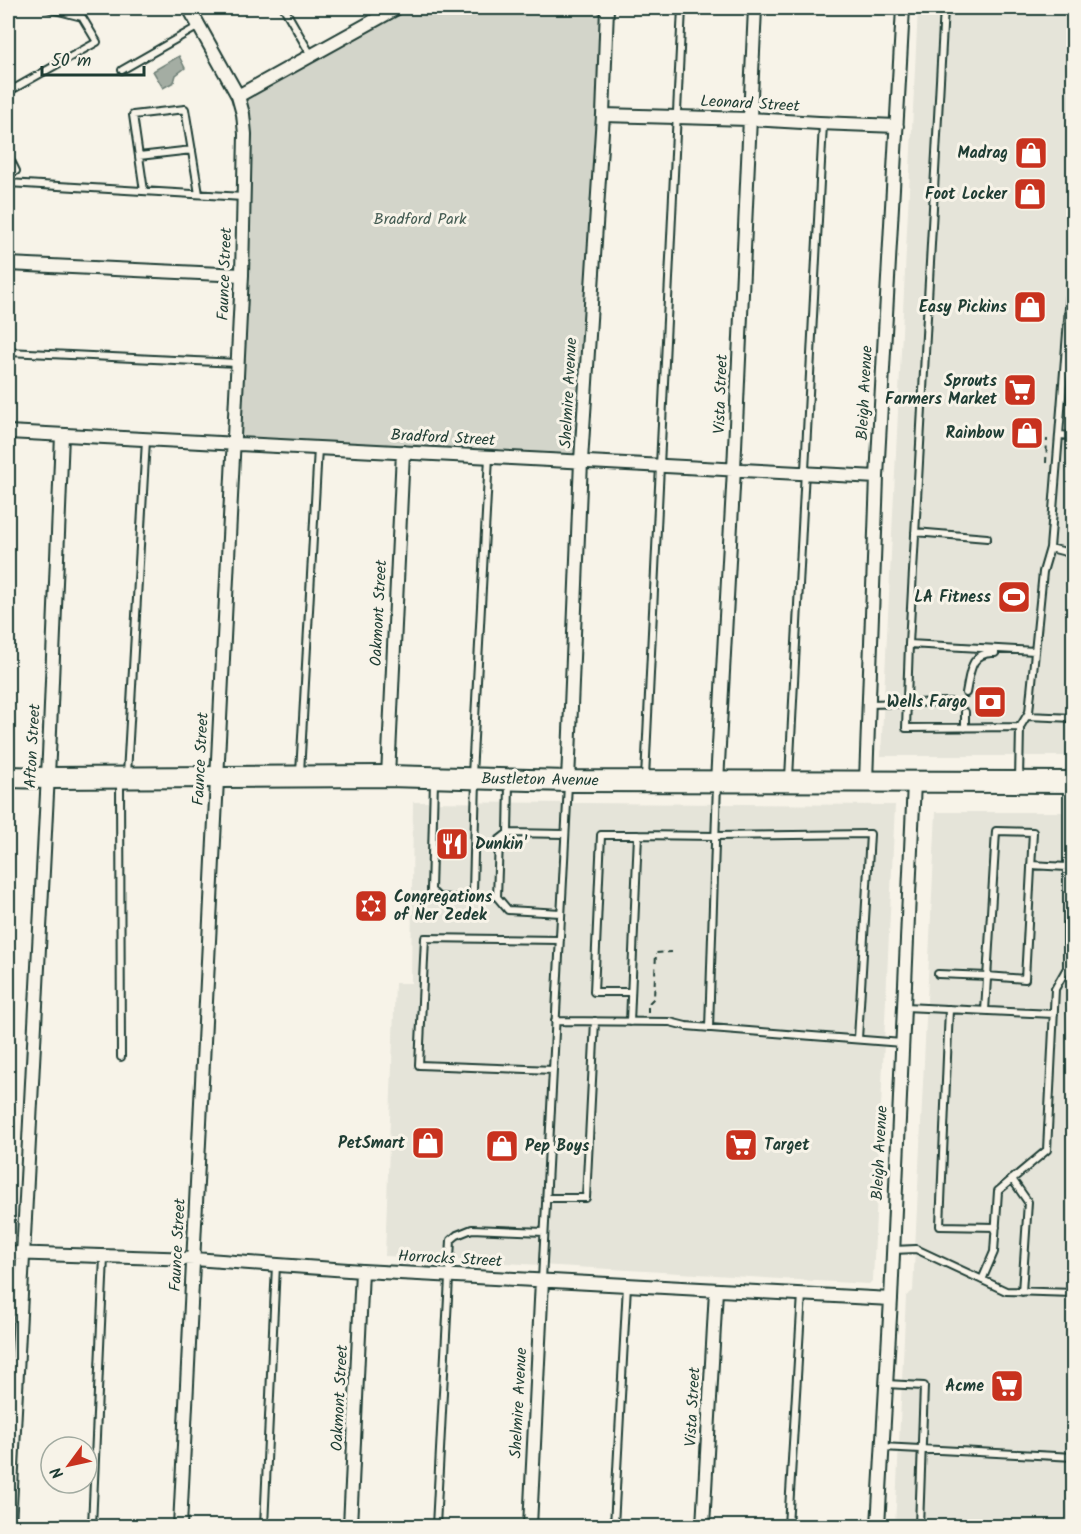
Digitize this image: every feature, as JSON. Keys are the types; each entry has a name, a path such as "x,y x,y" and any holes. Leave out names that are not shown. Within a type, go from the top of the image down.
{"main road":[{"name":"Bustleton Avenue","path":"8,777 388,776 645,782 1070,782"}],"street":[{"name":"Faunce Street","path":"180,1527 242,275 245,134 238,96 189,8"},
{"path":"238,96 397,8"},
{"name":"Shelmire Avenue","path":"568,781 581,462 603,115 607,8"},
{"name":"Vista Street","path":"717,782 756,8"},
{"name":"Bleigh Avenue","path":"866,781 877,477 903,8"},
{"name":"Leonard Street","path":"603,115 897,126"},
{"path":"8,264 242,275"},
{"name":"Bradford Street","path":"8,432 877,477"},
{"name":"Afton Street","path":"9,1527 48,778 62,435"},
{"name":"Oakmont Street","path":"388,776 403,452"},
{"name":"Bleigh Avenue","path":"878,1527 891,1299 914,782"},
{"name":"Horrocks Street","path":"8,1253 194,1259 362,1271 891,1299"},
{"name":"Oakmont Street","path":"350,1527 362,1271"},
{"name":"Shelmire Avenue","path":"530,1527 542,1280"},
{"name":"Vista Street","path":"703,1527 716,1290"}],"lane":[{"path":"8,92 97,42 82,17 47,8"},
{"path":"284,8 311,55"},
{"path":"645,782 682,8"},
{"path":"944,8 906,728 1020,728"},
{"path":"122,70 199,26"},
{"path":"144,191 133,115 185,109 199,194"},
{"path":"789,782 823,124"},
{"path":"139,156 192,150"},
{"path":"8,155 16,171"},
{"path":"8,183 244,197"},
{"path":"1019,782 1020,728 1029,712 1043,572 1050,548 1072,282 1074,221"},
{"path":"8,352 237,363"},
{"path":"1059,435 1074,436"},
{"path":"121,1057 123,777 146,439"},
{"path":"300,776 318,448"},
{"path":"434,777 431,890 438,897 467,898 472,891 474,779 489,457"},
{"path":"915,532 987,538"},
{"path":"1050,548 1074,554"},
{"path":"909,644 1035,654"},
{"path":"966,693 972,664 982,654 989,652 1035,654"},
{"path":"869,704 950,702"},
{"path":"965,711 965,728"},
{"path":"1027,716 1074,718"},
{"path":"507,833 509,780"},
{"path":"542,1280 568,781"},
{"path":"709,1028 717,782"},
{"path":"982,1280 994,1252 998,1191 1047,1150 1055,989 1070,968 1067,867 1070,782"},
{"path":"938,974 987,976 1025,979 1033,832 996,831 987,976 985,1011"},
{"path":"561,913 508,910 497,897 499,840 507,833 565,834"},
{"path":"631,992 594,992 601,835 870,834 858,1039"},
{"path":"630,1022 638,835"},
{"path":"1031,865 1067,867"},
{"path":"553,1070 419,1065 425,938 560,940"},
{"path":"905,1007 1054,1014"},
{"path":"949,1009 940,1226 996,1227"},
{"path":"555,1021 670,1022 686,1026 902,1043"},
{"path":"546,1198 586,1198 595,1021"},
{"path":"1012,1179 1028,1202 1022,1292"},
{"path":"435,1527 451,1240 472,1229 544,1232"},
{"path":"892,1250 916,1249 1006,1291 1074,1293"},
{"path":"92,1527 104,1257"},
{"path":"264,1527 276,1265"},
{"path":"614,1527 627,1285"},
{"path":"789,1527 802,1294"},
{"path":"886,1384 924,1386 919,1527"},
{"path":"882,1447 1074,1457"}],"path":[{"path":"1070,126 1074,75"},
{"path":"648,1022 648,1004 654,998 656,953 672,952"}],"shaded area":[{"path":"918,8 1073,8 1073,756 881,756"},
{"path":"179,56 185,68 176,75 174,82 163,88 153,71"},
{"path":"413,802 895,805 873,1280 869,1284 385,1256 395,983 411,983"},
{"path":"936,812 1073,812 1073,1526 895,1526 906,1296 913,1291"}],"green space":[{"name":"Bradford Park","path":"397,8 607,8 581,461 234,444 242,275 238,96"}],"place":[{"name":"Madrag","path":"1031,153"},
{"name":"Foot Locker","path":"1030,194"},
{"name":"Easy Pickins","path":"1030,307"},
{"name":"Sprouts Farmers Market","path":"1020,390"},
{"name":"Rainbow","path":"1027,433"},
{"name":"LA Fitness","path":"1014,597"},
{"name":"Wells Fargo","path":"990,702"},
{"name":"Dunkin'","path":"452,844"},
{"name":"Congregations of Ner Zedek","path":"371,906"},
{"name":"PetSmart","path":"428,1143"},
{"name":"Target","path":"741,1145"},
{"name":"Pep Boys","path":"502,1146"},
{"name":"Acme","path":"1007,1386"}]}
